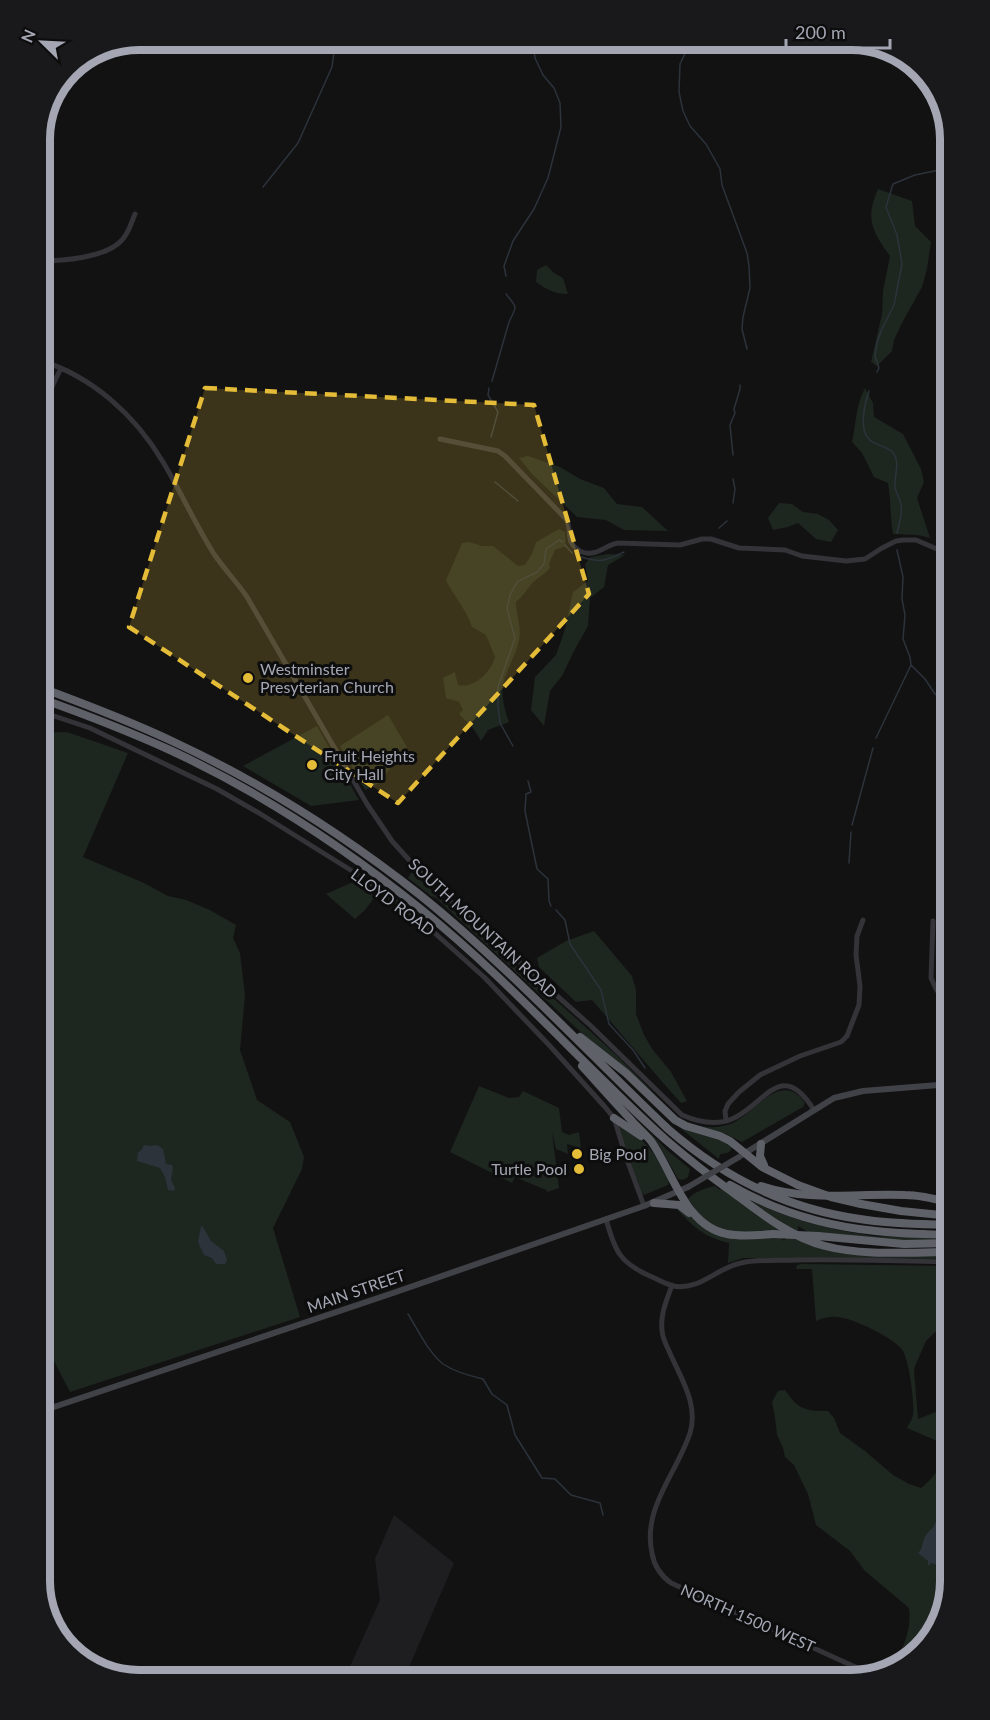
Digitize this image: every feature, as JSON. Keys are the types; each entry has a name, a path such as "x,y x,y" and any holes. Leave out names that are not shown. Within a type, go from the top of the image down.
{"highway":[{"path":"50,691 192,750 246,778 363,852 466,934 668,1129 735,1177 771,1195 813,1210 879,1222 940,1225"},
{"path":"50,702 104,722 173,752 232,782 299,821 367,867 463,945 665,1139 707,1174 776,1224 803,1239 846,1250 940,1252"},
{"path":"531,996 626,1073 675,1119 686,1126 720,1136 742,1155 771,1172 831,1197 895,1209 940,1213"},
{"path":"532,1010 653,1145 684,1189 687,1206 696,1217"},
{"path":"614,1118 653,1145"},
{"path":"761,1144 762,1162 771,1172"},
{"path":"704,1157 756,1184 798,1195 904,1195 940,1201"},
{"path":"692,1161 738,1190 807,1218 840,1226 878,1231 940,1234"},
{"path":"654,1203 679,1204 711,1229 725,1234 818,1236 904,1244 940,1243"}],"main road":[{"name":"MAIN STREET","path":"50,1408 654,1203 684,1189 834,1098 863,1090 940,1085"}],"street":[{"path":"50,261 82,257 112,248 129,230 135,214"},
{"name":"SOUTH MOUNTAIN ROAD","path":"50,364 85,380 101,391 149,440 215,554 247,597 367,804 392,841 412,864 428,881 591,1026 671,1106 682,1115 695,1120 726,1121"},
{"path":"50,391 61,368"},
{"path":"440,439 498,451 505,456 566,519 573,545 588,554 618,543 680,545 702,539 711,539 739,548 785,550 802,556 846,561 865,559 882,548 903,540 916,540 940,550"},
{"name":"LLOYD ROAD","path":"50,715 90,728 217,789 279,825 384,892 419,919 484,977 565,1062 614,1118 644,1206"},
{"path":"814,1110 799,1089 780,1087 770,1090 745,1111 726,1121 725,1111 739,1092 760,1075 800,1056 841,1042 847,1036 859,1005 860,986 856,955 857,936 862,920"},
{"path":"933,921 930,972 940,994"},
{"path":"606,1220 614,1246 624,1261 672,1286 695,1285 738,1263 791,1260 940,1262"},
{"name":"NORTH 1500 WEST","path":"672,1286 662,1313 662,1330 665,1343 692,1404 693,1414 690,1433 651,1518 650,1546 658,1570 670,1583 862,1670"}],"highlighted area":[{"path":"205,388 534,405 589,594 398,803 129,627"}],"shaded area":[{"path":"878,189 912,201 915,226 931,242 922,287 894,340 892,351 877,366 871,362 882,314 883,291 890,256 872,224 872,209"},
{"path":"546,265 563,278 568,294 551,291 536,282 537,270"},
{"path":"865,388 873,403 874,417 903,434 921,469 924,482 917,498 930,538 893,534 888,483 874,477 862,453 852,442 858,407"},
{"path":"528,456 560,467 580,479 604,488 617,504 642,507 668,531 624,530 606,520 577,517 532,474 519,458"},
{"path":"779,503 792,504 803,512 818,514 829,520 838,530 831,542 816,539 798,523 773,530 768,518"},
{"path":"559,529 565,532 566,546 555,550 549,564 550,568 516,602 520,635 516,652 504,679 503,689 509,722 488,730 481,741 473,728 459,714 463,710 459,702 446,698 443,678 455,672 458,685 464,686 476,682 486,674 495,657 486,635 472,627 446,580 462,543 493,546 518,566 525,565 536,542"},
{"path":"608,554 625,555 608,565 604,587 590,598 588,626 562,676 550,691 544,726 531,710 535,677 556,655 565,629 573,592 588,581 585,564 591,557"},
{"path":"388,715 407,747 379,783 365,790 340,746"},
{"path":"317,726 359,800 311,806 243,766"},
{"path":"67,732 128,753 83,857 144,883 168,896 186,900 210,910 236,925 233,938 240,953 245,995 240,1050 257,1100 290,1122 304,1157 302,1169 273,1228 300,1317 70,1392 50,1353 50,733"},
{"path":"411,873 608,1047 667,1108 680,1118 699,1126 726,1125 741,1118 768,1096 787,1090 796,1094 805,1103 803,1107 742,1142 726,1134 690,1124 671,1113 436,898 408,878"},
{"path":"355,878 377,894 355,919 326,894 353,882"},
{"path":"594,931 632,976 636,990 636,1014 644,1035 671,1072 687,1101 681,1103 592,1000 576,1002 539,967 537,958 566,941"},
{"path":"479,1086 509,1098 519,1097 523,1091 559,1108 562,1132 569,1135 579,1132 581,1148 567,1144 568,1154 556,1149 552,1132 559,1188 547,1192 515,1177 512,1183 450,1152"},
{"path":"630,1113 667,1150 690,1169 688,1177 683,1180 678,1179 659,1145"},
{"path":"669,1119 732,1147 728,1153 720,1154 719,1159"},
{"path":"619,1126 644,1142 649,1148 669,1181 668,1185 644,1195 641,1193"},
{"path":"144,1145 157,1145 163,1149 166,1164 172,1165 173,1168 171,1180 174,1191 168,1190 160,1168 137,1161 138,1153"},
{"path":"715,1186 720,1190 721,1188 778,1231 735,1233 706,1223 688,1199 693,1194"},
{"path":"751,1201 798,1220 847,1232 881,1237 940,1240 905,1242 808,1232 798,1226 798,1231 793,1231"},
{"path":"675,1207 684,1211 703,1228 721,1236 780,1237 784,1241 787,1236 816,1247 940,1254 940,1259 743,1258 728,1263 729,1243 713,1238 687,1220"},
{"path":"201,1226 211,1241 224,1251 227,1260 225,1264 216,1264 212,1258 204,1255 198,1242"},
{"path":"797,1265 940,1266 940,1329 926,1341 914,1371 918,1419 940,1410 940,1442 907,1428 913,1415 913,1402 905,1356 899,1346 874,1330 845,1318 835,1317 816,1321 812,1269 796,1269"},
{"path":"785,1390 802,1408 828,1411 834,1418 840,1433 893,1475 909,1484 921,1488 940,1468 940,1593 929,1626 914,1644 898,1657 909,1626 909,1608 865,1571 850,1551 816,1525 808,1494 794,1465 785,1457 777,1435 772,1402 778,1391"},
{"path":"394,1515 454,1563 408,1670 348,1670 380,1600 375,1559"},
{"path":"940,1520 940,1565 931,1563 928,1566 928,1561 918,1553 935,1523"}],"waterway":[{"path":"263,187 298,143 332,67 334,50"},
{"path":"506,276 504,266 513,241 534,209 548,178 561,127 560,103 554,88 543,75 534,50"},
{"path":"687,50 680,64 679,92 683,111 690,126 706,144 720,169 722,185 747,253 750,288 742,329 747,349"},
{"path":"877,372 879,368 875,356 877,343 894,305 902,264 897,235 886,207 893,184 915,175 940,170"},
{"path":"492,381 509,322 515,310 506,294"},
{"path":"733,455 730,425 735,413 740,385"},
{"path":"489,388 488,395 498,412 491,437"},
{"path":"869,391 863,423 866,436 892,451 897,462 895,487 901,508 897,533"},
{"path":"733,479 735,489 733,503"},
{"path":"495,482 518,501"},
{"path":"719,528 727,521"},
{"path":"513,746 500,723 498,706 498,687 515,638 507,609 510,595 517,582 537,572 544,564 546,549 559,540 563,542"},
{"path":"565,545 572,553"},
{"path":"876,738 911,665 903,639 905,615 902,599 903,577 897,550"},
{"path":"581,557 603,560 624,552"},
{"path":"911,665 925,679 935,694 940,697"},
{"path":"852,825 873,748"},
{"path":"528,781 531,792 526,794 525,811 537,869 548,879 551,906"},
{"path":"849,863 851,832"},
{"path":"556,910 565,920 570,944 601,990 609,1024 633,1050 645,1068"},
{"path":"408,1314 428,1347 443,1364 483,1379 492,1394 507,1405 515,1435 542,1478 555,1479 571,1495 600,1503 603,1515"}],"place":[{"name":"Westminster Presyterian Church","path":"248,678"},
{"name":"Fruit Heights City Hall","path":"312,765"},
{"name":"Big Pool","path":"577,1154"},
{"name":"Turtle Pool","path":"579,1169"}]}
